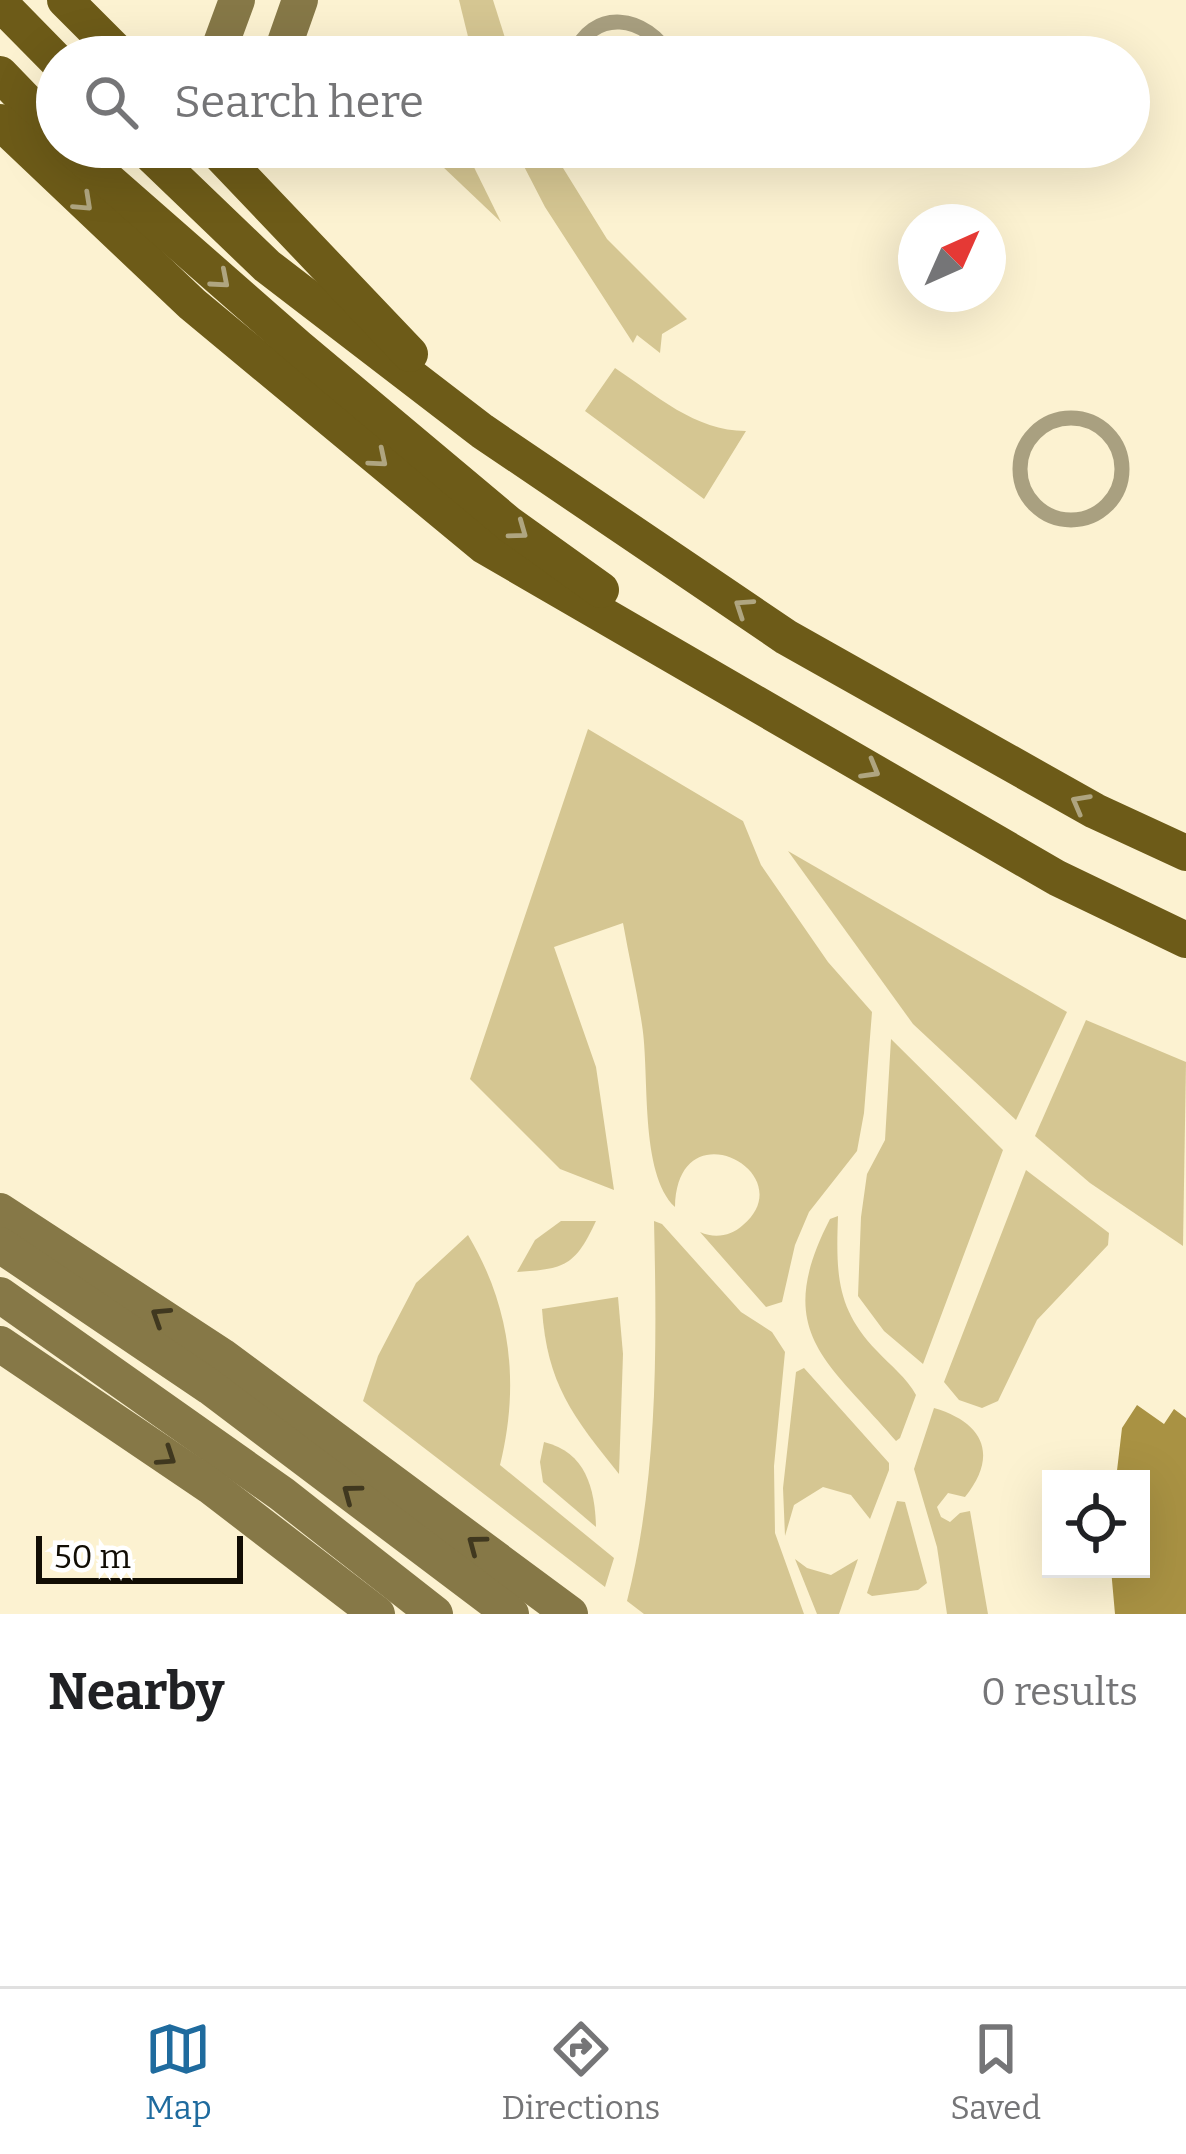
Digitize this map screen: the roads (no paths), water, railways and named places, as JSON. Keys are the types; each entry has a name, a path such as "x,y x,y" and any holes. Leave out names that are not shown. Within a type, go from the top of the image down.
{"main road":[{"path":"65,0 101,36"},
{"path":"0,3 36,40"},
{"path":"0,74 36,111"},
{"path":"0,122 36,156"},
{"path":"49,168 193,304 484,546 1058,878 1186,940"},
{"path":"94,168 509,524 770,711"},
{"path":"165,168 267,266 482,431 786,637 1095,812 1186,853"},
{"path":"251,168 482,431"}],"street":[{"path":"224,36 237,0"},
{"path":"287,36 300,0"},
{"path":"0,1211 222,1356 570,1614"},
{"path":"0,1245 210,1387 512,1614"},
{"path":"0,1295 282,1494 435,1614"},
{"path":"0,1344 210,1486 377,1614"}],"lane":[{"path":"586,36 617,22 649,30 654,36"},
{"path":"1067,418 1098,426 1111,438 1121,470 1110,502 1081,519 1047,514 1025,491 1020,475 1021,459 1036,431 1067,418"}]}
